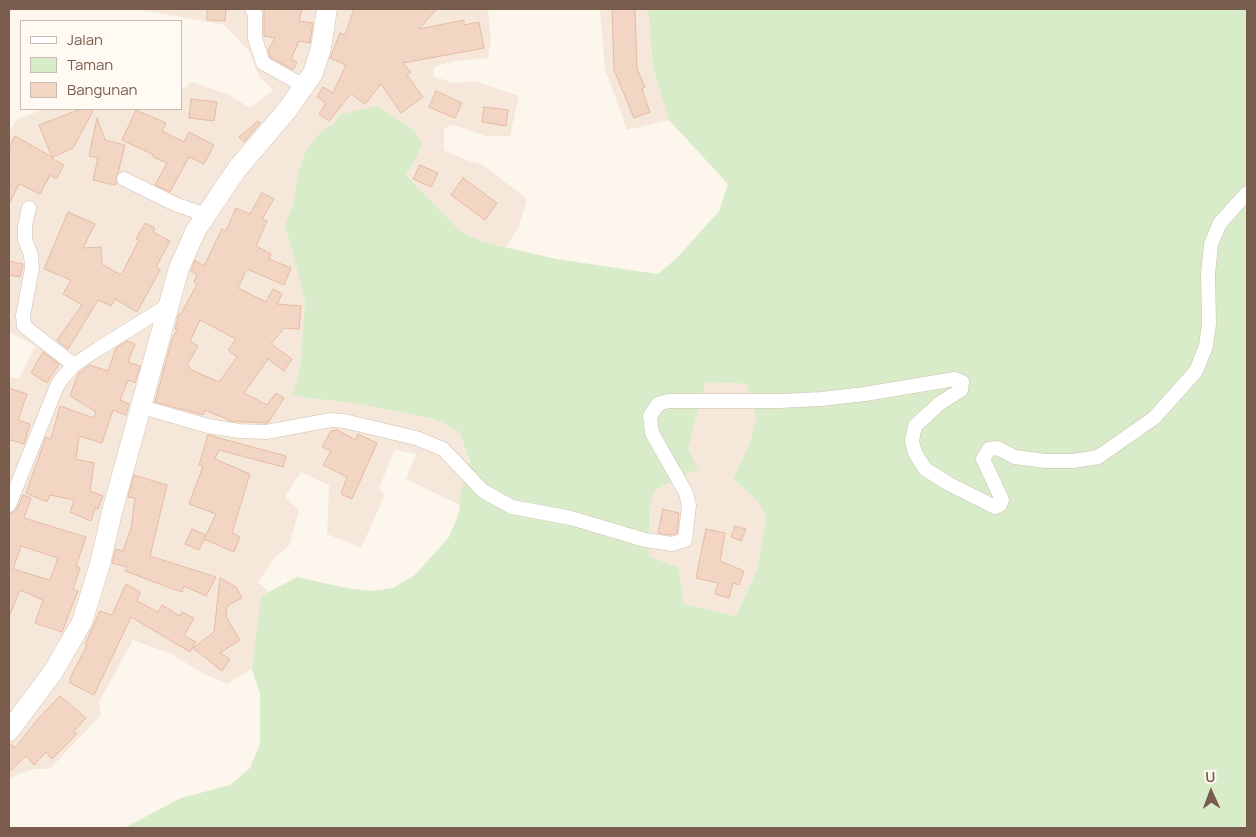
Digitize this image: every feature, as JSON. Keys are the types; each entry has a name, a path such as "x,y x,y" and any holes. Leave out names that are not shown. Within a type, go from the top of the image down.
{"main road":[{"path":"9,731 53,672 82,622 100,564 112,512 142,407 167,306 179,268 196,230 237,169 267,136 304,86 318,60 327,9"}],"street":[{"path":"252,9 255,14 255,38 263,63 304,86"},
{"path":"124,179 175,204 206,215"},
{"path":"142,407 208,426 239,431 266,432 318,421 338,421 416,438 444,449 483,491 512,507 571,518 645,540 672,544 685,540 689,505 686,493 652,433 650,416 658,404 668,401 821,399 865,394 954,379 962,382 961,390 940,403 915,426 912,441 915,453 926,469 956,488 995,507 1000,505 1002,500 983,459 989,449 996,448 1015,457 1045,461 1086,460 1098,457 1154,418 1196,371 1206,346 1209,324 1208,274 1211,244 1224,218 1247,193"},
{"path":"29,208 25,226 25,240 31,255 32,268 22,316 24,326 74,366"},
{"path":"9,505 57,386 74,366 167,306"}],"shaded area":[{"path":"136,9 488,9 491,39 488,58 455,61 434,67 433,76 453,83 475,81 519,96 510,136 485,136 454,125 444,128 444,150 466,160 482,164 527,199 519,226 506,247 483,242 460,231 406,175 423,145 412,129 376,106 320,132 305,153 297,176 294,203 284,228 289,238 305,302 300,368 293,396 359,404 435,419 459,432 470,461 461,489 460,505 406,479 416,454 395,450 379,488 385,495 361,548 327,534 329,485 301,472 285,497 299,510 289,546 276,556 258,582 269,592 261,596 252,669 227,684 202,673 171,654 133,640 99,702 101,715 50,769 35,769 18,774 9,780 9,377 19,379 35,346 9,332 9,131 17,120 41,110 182,110 182,89 192,82 230,95 250,108 273,90 259,77 249,51 224,25"},
{"path":"600,9 648,9 653,68 669,120 627,130 605,69"},
{"path":"706,382 748,384 756,416 750,442 733,479 758,501 766,517 757,570 736,616 682,604 679,568 649,556 649,508 655,490 697,469 688,448"}],"green space":[{"path":"648,9 1247,9 1247,828 124,828 181,798 230,785 250,768 260,744 260,694 252,669 261,596 297,577 346,588 370,591 393,588 415,575 449,537 459,513 461,489 470,461 459,432 435,419 359,404 292,396 300,368 305,302 289,238 284,228 294,203 297,176 305,153 320,132 334,124 339,115 376,106 414,130 423,145 406,175 460,231 483,242 556,259 658,274 677,258 719,211 728,184 669,120 653,68","holes":["706,382 747,384 756,417 750,442 733,479 758,501 766,517 757,570 736,616 683,604 679,568 649,556 649,508 655,490 698,469 688,448"]}],"building":[{"path":"207,9 226,9 225,21 207,20"},
{"path":"264,9 302,9 299,21 313,23 310,43 299,41 291,59 297,62 293,70 270,57 268,50 275,38 264,36"},
{"path":"354,9 437,9 419,29 464,20 464,25 479,22 484,48 403,63 411,72 407,75 423,97 401,113 381,84 365,104 351,94 329,121 319,114 326,103 317,97 323,87 333,93 346,65 330,58 340,33 345,35"},
{"path":"612,9 635,9 637,69 645,87 642,89 650,112 634,118 614,70"},
{"path":"436,91 462,103 455,118 429,107"},
{"path":"191,99 217,102 214,121 189,118"},
{"path":"484,107 508,110 506,126 482,122"},
{"path":"78,110 93,110 73,148 51,158 64,165 56,179 50,175 40,194 19,184 9,204 9,147 15,136 52,157 39,125"},
{"path":"136,110 166,123 162,131 184,142 189,132 214,145 204,164 189,157 170,192 155,185 167,163 122,140"},
{"path":"97,118 105,140 125,145 115,185 93,180 98,158 89,156"},
{"path":"258,121 260,123 244,142 239,137"},
{"path":"420,165 438,173 431,187 413,179"},
{"path":"463,178 497,203 485,220 451,195"},
{"path":"262,193 274,199 262,219 267,221 256,246 271,254 269,259 291,268 284,285 247,269 238,288 266,302 273,289 282,294 277,304 301,306 299,329 284,328 271,344 292,359 284,371 268,359 244,393 267,405 276,393 284,398 268,423 231,421 205,410 203,415 155,402 172,339 177,330 175,329 179,314 181,314 197,284 194,282 197,275 191,271 195,260 204,266 222,229 226,231 236,208 250,214","holes":["200,320 236,339 228,350 237,357 219,382 189,369 190,367 187,365 198,346 190,341"]},
{"path":"68,212 95,224 83,248 101,247 102,264 121,275 139,240 136,239 145,223 155,228 153,232 170,241 156,267 160,270 137,312 115,299 111,306 98,300 68,349 57,340 82,305 63,294 71,280 44,269"},
{"path":"9,261 23,264 20,277 9,275"},
{"path":"127,341 135,344 128,362 140,366 135,383 128,380 120,400 129,404 126,415 113,410 102,443 79,436 76,459 94,463 90,491 103,496 98,509 95,508 91,521 70,512 74,500 50,495 47,502 26,493 46,437 51,439 60,406 94,418 96,412 70,396 78,374 90,365 108,371 116,348"},
{"path":"43,352 59,364 47,383 31,373"},
{"path":"9,388 27,394 18,420 30,424 24,444 11,440 9,442"},
{"path":"337,430 356,440 358,434 377,443 352,499 341,494 347,477 323,465 331,451 322,447 331,431"},
{"path":"208,435 286,456 283,467 219,450 215,459 250,474 232,533 240,537 234,552 204,539 216,514 189,504 203,466 199,465"},
{"path":"134,475 167,485 150,556 216,577 206,596 184,586 182,592 170,588 125,571 127,567 112,563 116,549 123,551 131,528 135,498 128,497"},
{"path":"23,495 31,498 24,518 86,537 76,566 80,568 73,589 78,591 62,632 35,623 43,600 20,590 9,617 9,514 17,509","holes":["21,546 58,558 50,580 13,569"]},
{"path":"663,509 679,513 677,533 671,535 658,533"},
{"path":"735,526 746,529 741,541 731,537"},
{"path":"192,529 206,535 199,550 185,544"},
{"path":"706,529 725,533 720,561 744,571 739,585 733,583 729,598 715,594 718,583 696,578"},
{"path":"220,578 236,587 242,598 227,606 226,617 240,640 220,653 230,659 222,671 193,648 214,632"},
{"path":"126,584 140,592 137,601 158,612 162,605 180,616 182,612 194,618 184,636 196,642 190,652 131,617 94,695 70,683 70,678 87,645 85,644 100,611 112,615"},
{"path":"60,696 86,718 74,731 77,734 52,759 46,752 34,765 26,756 9,772 9,743 15,748 37,720"}]}
